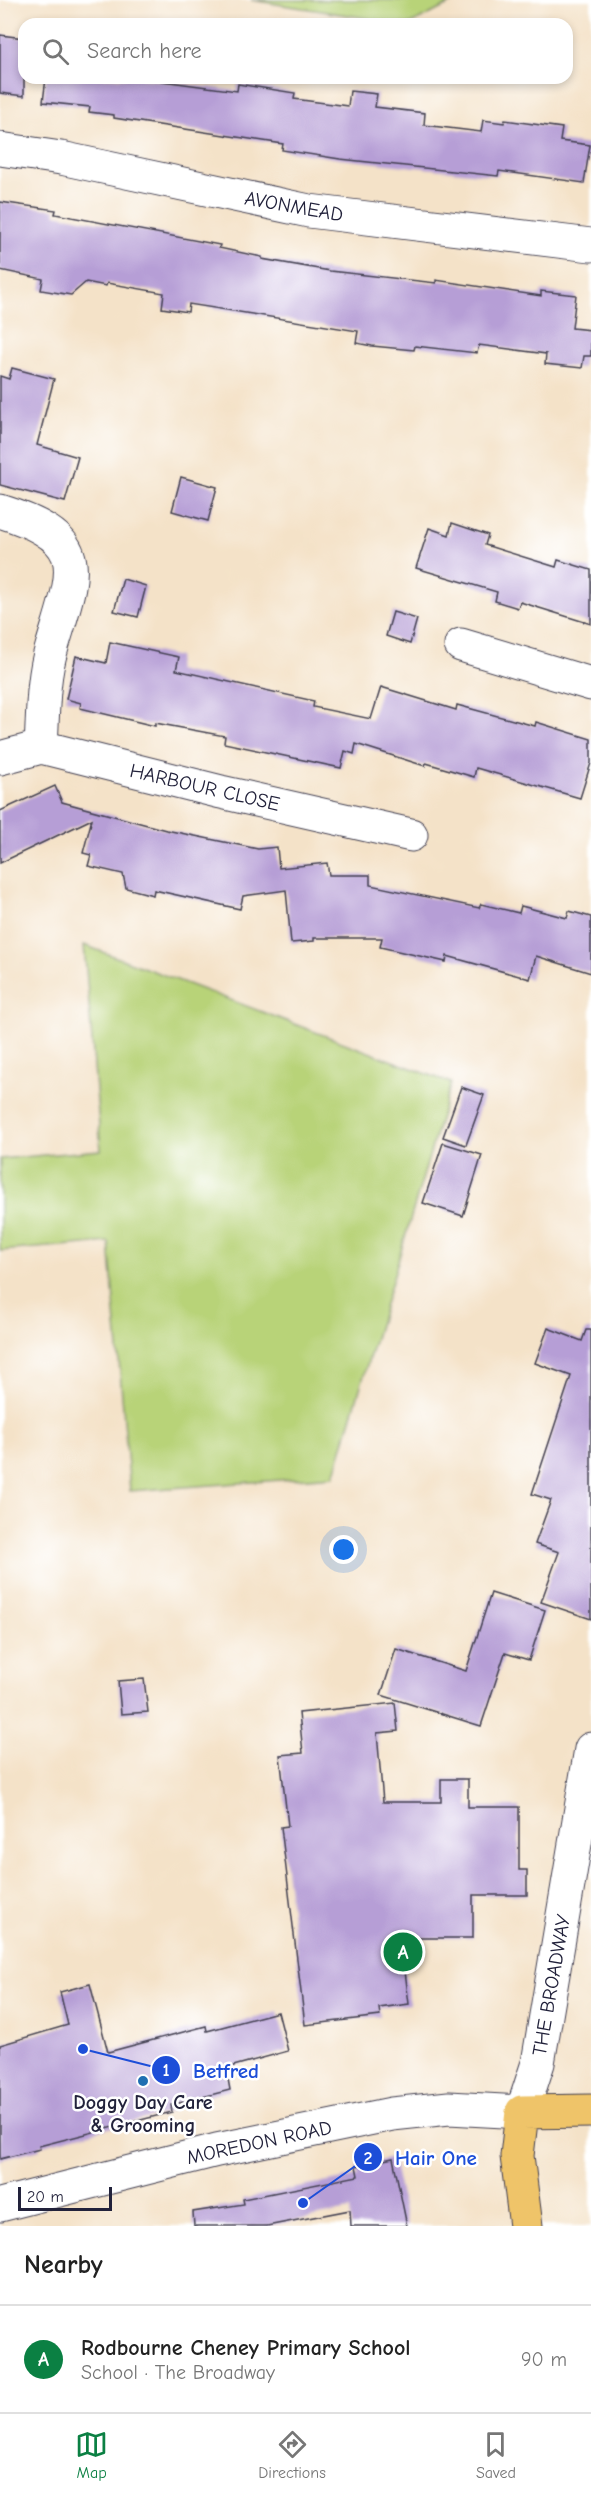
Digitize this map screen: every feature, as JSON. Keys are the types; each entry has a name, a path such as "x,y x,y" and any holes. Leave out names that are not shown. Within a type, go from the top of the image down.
{"main road":[{"path":"526,2226 517,2156 522,2112 591,2111"}],"street":[{"name":"AVONMEAD","path":"0,149 61,158 309,211 591,246"},
{"path":"0,511 29,520 53,533 66,549 72,567 71,585 46,674 41,747"},
{"path":"461,645 591,684"},
{"name":"HARBOUR CLOSE","path":"0,758 41,747 221,792 411,835"},
{"name":"THE BROADWAY","path":"522,2112 538,2063 591,1749"},
{"name":"MOREDON ROAD","path":"0,2205 217,2150 392,2114 449,2108 522,2112"}],"green space":[{"path":"251,0 458,0 423,18 366,18"},
{"path":"84,945 451,1083 334,1476 130,1491 109,1242 0,1251 0,1159 101,1150"}],"building":[{"path":"0,35 18,37 18,84 24,84 24,96 0,93"},
{"path":"45,84 184,84 237,91 238,84 295,93 294,99 348,106 350,91 377,94 375,107 425,113 424,125 481,132 483,120 504,123 505,120 562,128 560,141 590,145 584,183 499,171 498,176 340,159 282,150 283,144 114,118 114,115 89,112 90,107 43,102"},
{"path":"0,202 56,210 55,214 220,245 219,248 262,257 262,259 330,271 436,283 436,280 541,296 541,291 576,295 572,328 591,330 591,356 584,356 582,368 545,364 546,354 479,345 477,353 415,346 414,350 372,346 356,343 358,331 189,304 188,312 162,308 164,293 107,283 106,286 86,282 71,295 41,290 43,279 0,270"},
{"path":"12,368 54,379 37,445 78,457 65,502 0,485 0,376 9,379"},
{"path":"181,477 217,487 208,521 172,511"},
{"path":"452,523 488,535 485,545 556,567 558,560 591,570 591,624 520,602 518,608 495,601 497,592 416,568 429,528 449,535"},
{"path":"123,579 146,586 138,617 114,611"},
{"path":"393,612 417,619 410,644 386,636"},
{"path":"110,642 179,657 176,670 314,701 313,707 371,719 381,687 456,710 457,705 535,726 536,722 591,739 591,763 580,798 476,768 474,777 426,763 425,766 356,744 354,754 345,751 341,768 224,743 225,736 155,723 155,726 80,708 81,703 66,699 76,656 106,663"},
{"path":"55,786 62,802 166,830 258,849 277,847 279,868 327,863 329,875 370,875 370,885 479,908 481,904 519,913 521,906 567,918 569,911 591,917 591,973 536,956 530,979 447,956 446,962 380,947 382,938 314,938 314,941 291,943 286,890 243,896 240,909 154,890 153,895 126,888 123,874 88,866 91,855 83,853 92,819 0,863 0,811"},
{"path":"461,1087 484,1095 466,1145 443,1137"},
{"path":"443,1143 482,1155 463,1216 423,1203"},
{"path":"548,1328 582,1341 586,1330 591,1330 591,1619 541,1602 559,1552 535,1544 551,1500 532,1494 571,1376 535,1363"},
{"path":"491,1593 545,1610 529,1660 505,1653 481,1726 381,1695 396,1649 466,1671"},
{"path":"144,1679 148,1712 121,1714 118,1681"},
{"path":"395,1703 398,1731 377,1733 383,1802 441,1802 441,1779 468,1779 468,1807 519,1807 519,1870 527,1870 527,1895 473,1895 473,1938 401,1938 409,2004 379,2008 380,2016 305,2025 281,1827 288,1826 280,1755 303,1753 299,1713"},
{"path":"90,1984 108,2052 206,2026 207,2031 278,2012 288,2051 226,2068 230,2090 171,2105 172,2112 39,2146 40,2149 0,2159 0,2045 68,2025 60,1992"},
{"path":"393,2158 407,2226 351,2226 350,2210 267,2226 194,2226 193,2212 244,2204 243,2199 358,2176 356,2166"}],"place":[{"name":"Rodbourne Cheney Primary School","path":"403,1952"},
{"name":"Betfred","path":"83,2049"},
{"name":"Doggy Day Care & Grooming","path":"143,2081"},
{"name":"Hair One","path":"303,2203"}]}
